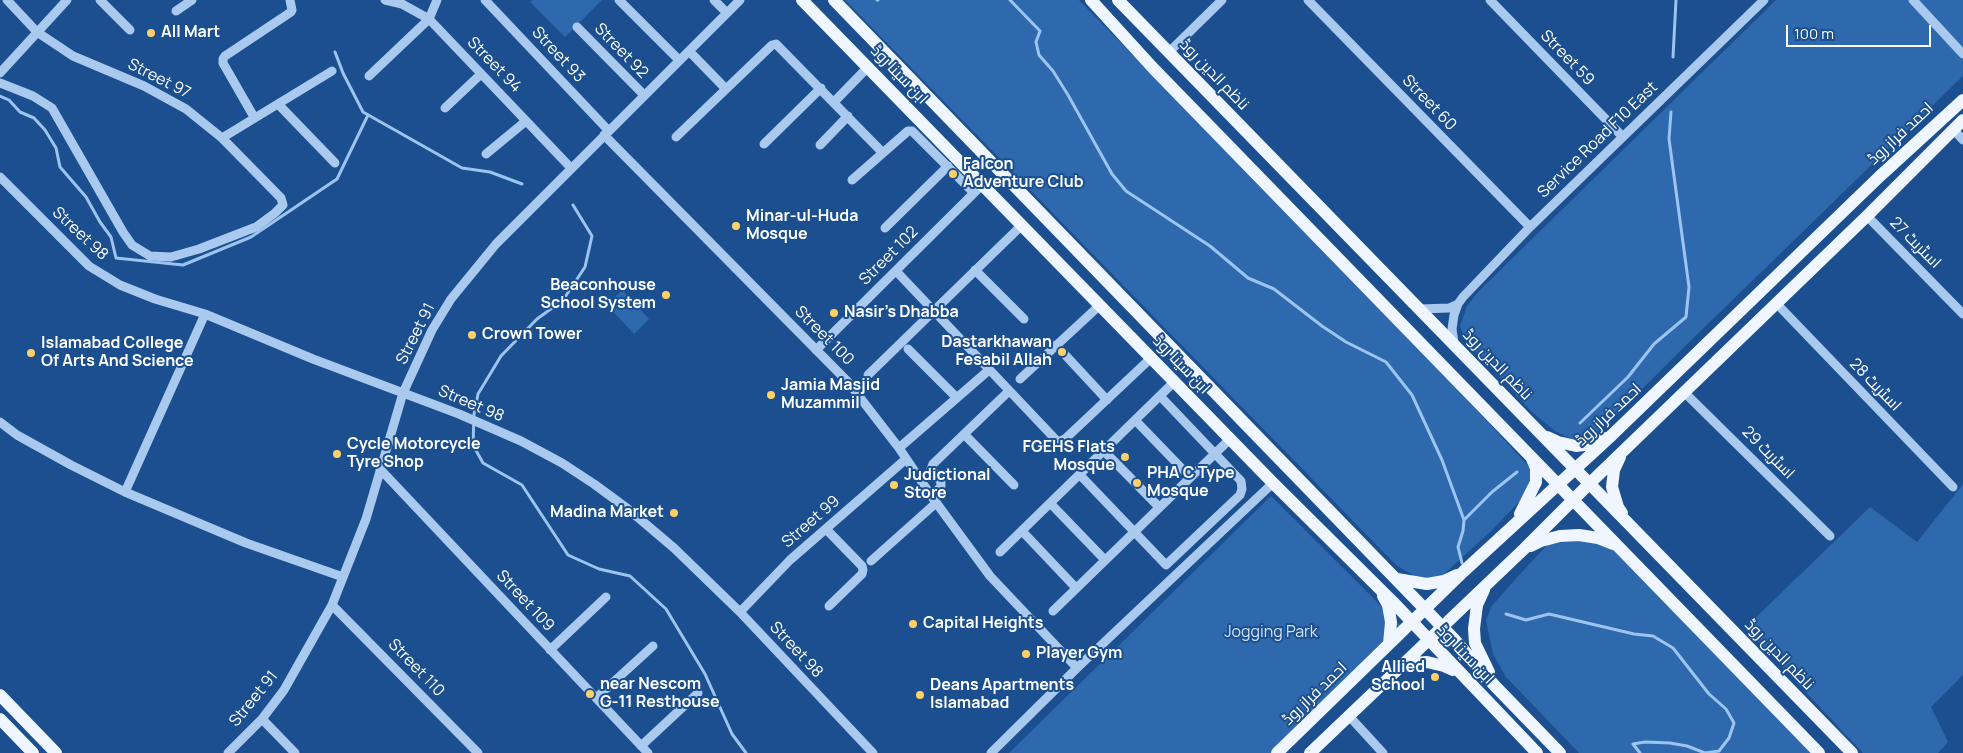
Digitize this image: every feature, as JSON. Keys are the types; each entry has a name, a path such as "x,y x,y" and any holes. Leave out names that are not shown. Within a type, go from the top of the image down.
{"main road":[{"name":"ابن سینا روڈ","path":"802,0 868,67 978,189 1022,225 1273,483 1378,587 1536,753"},
{"name":"ابن سینا روڈ","path":"834,0 1443,627 1495,686 1560,753"},
{"path":"1090,0 1153,68 1820,753"},
{"name":"ناظم الدین روڈ","path":"1118,0 1852,753"},
{"name":"احمد فراز روڈ","path":"1277,753 1464,571 1612,435 1872,184 1963,100"},
{"name":"احمد فراز روڈ","path":"1310,753 1524,549 1867,216 1963,120"},
{"path":"1344,264 1359,247"},
{"path":"1540,434 1558,442 1576,446 1591,444 1612,435"},
{"path":"1622,452 1614,470 1612,487 1618,506 1631,527"},
{"path":"1261,470 1276,455"},
{"path":"1516,523 1532,494 1536,482 1536,468 1530,455"},
{"path":"1338,547 1352,533"},
{"path":"1524,549 1541,541 1569,536 1598,538 1616,544"},
{"path":"1395,578 1411,583 1427,584 1444,580 1464,571"},
{"path":"1487,583 1478,606 1474,629 1475,643 1495,686"},
{"path":"1378,587 1388,605 1390,614 1391,632 1389,644"},
{"path":"1401,668 1414,663 1427,662 1444,666 1460,674"},
{"path":"0,695 56,753"},
{"path":"0,719 33,753"}],"street":[{"name":"Street 97","path":"0,83 33,96 52,108 122,232 132,245 150,256 171,256 199,249 256,227 283,205 281,198 222,138 186,109 144,86 73,56 37,32 7,0"},
{"path":"0,72 67,0"},
{"path":"100,0 130,30"},
{"path":"176,11 192,0"},
{"path":"254,117 223,63 223,59 291,12 290,0"},
{"name":"Street 94","path":"385,0 402,2 429,19 571,168"},
{"path":"369,76 429,19 437,0"},
{"name":"Street 93","path":"485,0 606,133"},
{"path":"620,0 679,60"},
{"path":"714,0 727,13"},
{"name":"Street 91","path":"228,753 262,719 289,681 332,605 366,519 403,393 432,330 452,299 496,244 740,0"},
{"path":"1169,52 1222,0"},
{"name":"Street 60","path":"1308,0 1530,227"},
{"name":"Street 59","path":"1490,0 1623,137"},
{"name":"Service Road F10 East","path":"1454,343 1452,329 1458,304 1530,227 1764,0"},
{"path":"1913,0 1963,54"},
{"name":"Street 92","path":"577,28 644,96"},
{"path":"676,137 772,45 776,44 883,153"},
{"path":"689,51 726,89"},
{"path":"834,102 868,67"},
{"path":"222,138 332,71"},
{"path":"446,108 481,74"},
{"path":"764,144 821,88"},
{"path":"278,104 335,163"},
{"path":"820,145 848,116"},
{"path":"486,154 526,121"},
{"path":"1953,130 1963,140"},
{"path":"852,180 908,131 912,131 948,166 978,189"},
{"name":"Street 100","path":"606,133 848,382 899,448 934,500 990,576 1077,668"},
{"path":"885,228 948,166"},
{"name":"Street 98","path":"0,177 89,266 120,285 155,299 205,314 313,359 469,419 521,441 562,464 628,509 674,548 740,612 873,753"},
{"name":"Street 102","path":"816,350 978,189"},
{"name":"اسٹریٹ 27","path":"1867,216 1963,314"},
{"path":"868,375 1022,225"},
{"path":"976,270 1024,319"},
{"path":"896,271 1058,442 1065,439 1151,358"},
{"name":"اسٹریٹ 28","path":"1776,303 1953,488"},
{"path":"1420,309 1449,308 1458,304"},
{"path":"1020,379 1100,305"},
{"path":"125,492 205,314"},
{"path":"1056,345 1107,400"},
{"path":"908,349 957,398"},
{"path":"899,448 989,370"},
{"path":"1000,552 1174,382"},
{"path":"871,561 934,500 941,486 932,466 1009,391"},
{"name":"اسٹریٹ 29","path":"1684,392 1830,536"},
{"path":"1080,474 1166,565 1240,495 1242,489 1241,482 1160,396"},
{"path":"1135,420 1190,477"},
{"path":"0,422 17,435 125,492 246,542 343,577"},
{"path":"964,434 1014,485"},
{"path":"1053,611 1230,439"},
{"path":"1104,451 1158,507"},
{"name":"Street 99","path":"740,612 790,560 906,459"},
{"name":"Street 109","path":"380,469 645,750"},
{"path":"991,753 1077,668 1273,483"},
{"path":"1050,503 1105,560"},
{"path":"826,529 862,566 863,570 862,574 829,606"},
{"path":"1022,531 1076,588"},
{"path":"550,650 606,598"},
{"name":"Street 110","path":"332,605 478,753"},
{"path":"596,698 653,646"},
{"path":"645,750 698,693"},
{"path":"1349,716 1383,753"},
{"path":"262,719 295,753"}],"green space":[{"path":"533,0 602,0 565,37 530,2"},
{"path":"845,0 1079,0 1437,367 1532,470 1531,478 1520,501 1491,531 1443,575 1421,580 1396,565"},
{"path":"1776,0 1963,0 1963,76 1596,435 1578,442 1555,431 1532,412 1466,342 1460,326 1467,306 1478,292"},
{"path":"622,290 649,319 634,334 607,305"},
{"path":"1963,484 1963,675 1931,707 1948,742 1938,753 1863,753 1745,628 1870,507 1917,542"},
{"name":"Jogging Park","path":"1271,496 1409,634 1285,753 1009,753"},
{"path":"1582,539 1610,546 1812,753 1579,753 1506,677 1493,654 1486,621 1491,607 1547,545"}],"waterway":[{"path":"1010,0 1040,31 1036,42 1039,55 1053,71 1112,174 1126,191 1210,246 1248,278 1274,289 1346,342 1386,362 1412,395 1442,460 1464,520 1458,547 1462,563"},
{"path":"1673,57 1676,0"},
{"path":"335,52 343,73 363,112 462,168 490,172 522,184"},
{"path":"0,96 9,100 20,112 34,118 45,130 56,148 60,167 86,197 111,237 116,258 183,265 251,237 337,179 368,115"},
{"path":"1580,423 1628,377 1654,344 1686,317 1689,287 1669,139 1671,112"},
{"path":"573,205 592,236 585,267 563,300 537,319 501,356 478,394 474,414 473,445 483,463 522,485 568,555 599,569 630,576 666,609 705,674 732,734 746,753"},
{"path":"1464,520 1492,492 1517,472"},
{"path":"1506,614 1526,620 1549,614 1634,634 1653,636 1673,648 1709,694 1726,709 1734,723 1729,738 1719,751 1705,753 1687,746 1670,743 1645,742 1633,744 1640,753"}],"place":[{"name":"All Mart","path":"151,33"},
{"name":"Falcon Adventure Club","path":"953,174"},
{"name":"Minar-ul-Huda Mosque","path":"736,226"},
{"name":"Beaconhouse School System","path":"666,295"},
{"name":"Nasir’s Dhabba","path":"834,313"},
{"name":"Crown Tower","path":"472,335"},
{"name":"Dastarkhawan Fesabil Allah","path":"1062,352"},
{"name":"Islamabad College Of Arts And Science","path":"31,353"},
{"name":"Jamia Masjid Muzammil","path":"771,395"},
{"name":"Cycle Motorcycle Tyre Shop","path":"337,454"},
{"name":"FGEHS Flats Mosque","path":"1125,457"},
{"name":"PHA C Type Mosque","path":"1137,483"},
{"name":"Judictional Store","path":"894,485"},
{"name":"Madina Market","path":"674,513"},
{"name":"Capital Heights","path":"913,624"},
{"name":"Player Gym","path":"1026,654"},
{"name":"Allied School","path":"1435,677"},
{"name":"near Nescom G-11 Resthouse","path":"590,694"},
{"name":"Deans Apartments Islamabad","path":"920,695"}]}
